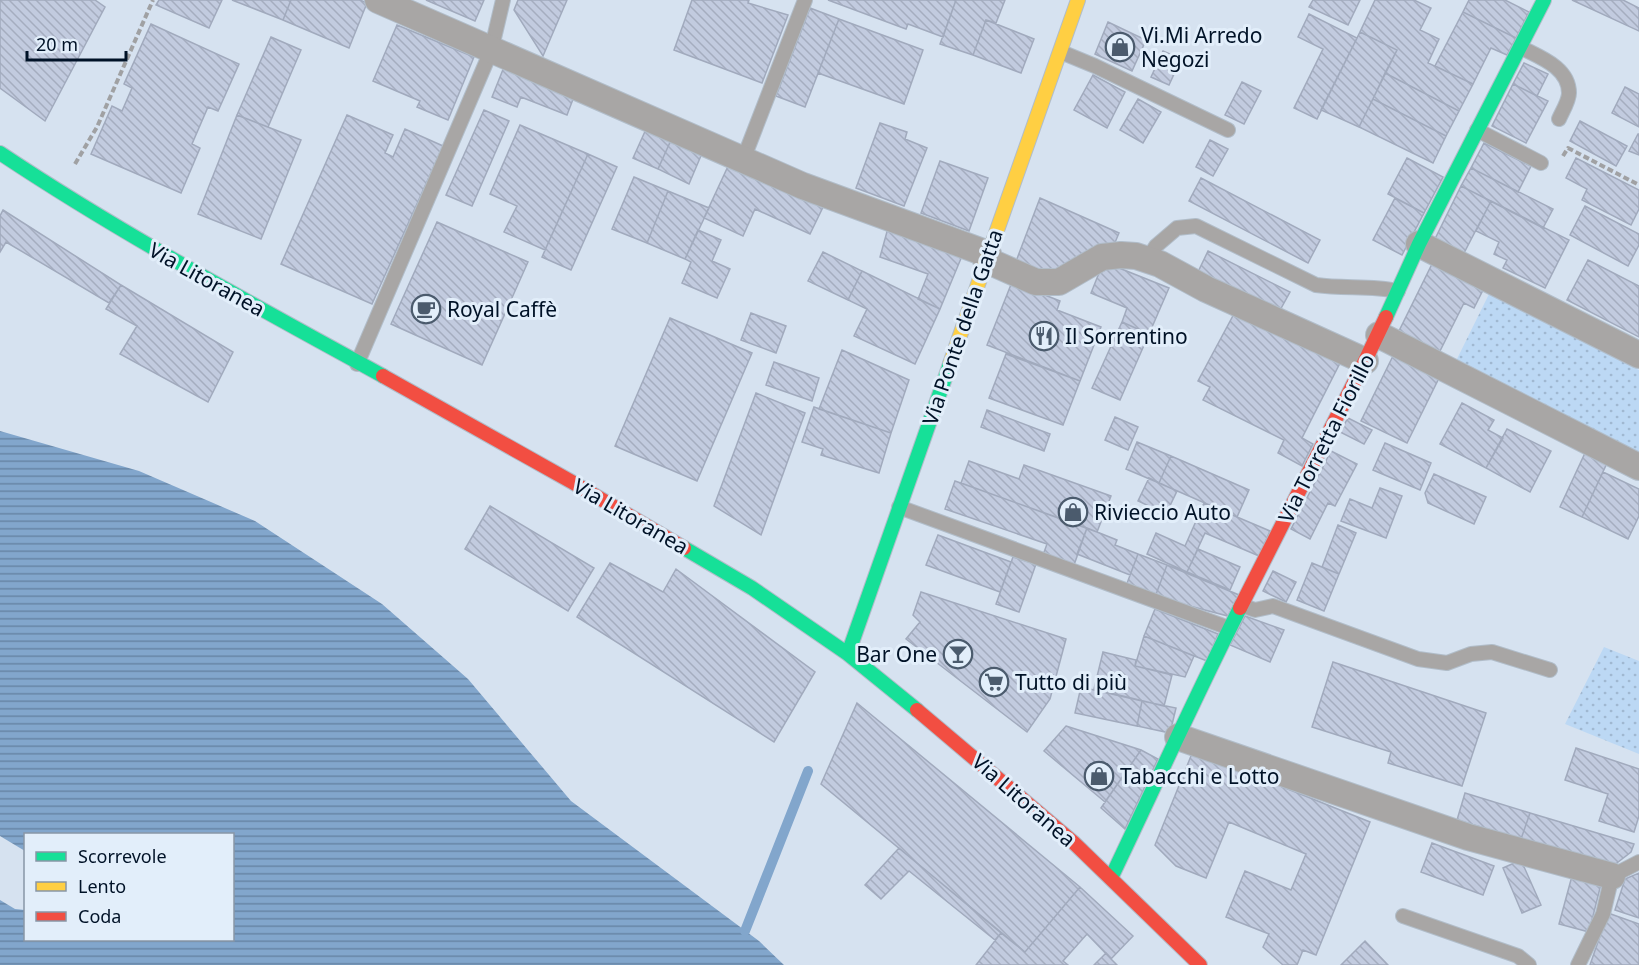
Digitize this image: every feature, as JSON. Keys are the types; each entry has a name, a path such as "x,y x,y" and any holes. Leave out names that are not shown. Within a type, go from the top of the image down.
{"street":[{"name":"Via Ponte della Gatta","path":"848,654 1078,0"},
{"name":"Via Torretta Fiorillo","path":"1111,878 1178,737 1194,698 1379,334 1419,244 1544,0"},
{"path":"390,2 491,51 803,186 987,257 1036,282 1059,282 1102,257 1136,256 1365,362"},
{"name":"Via Litoranea","path":"0,153 58,192 154,249 357,364 573,482 742,582 848,654 980,762 1073,842 1200,965"},
{"path":"1419,244 1639,355"},
{"path":"1379,334 1639,467"},
{"path":"1178,737 1468,837 1611,876"}],"lane":[{"path":"357,364 491,51 503,0"},
{"path":"743,160 805,0"},
{"path":"1520,47 1554,66 1566,77 1569,94 1559,119"},
{"path":"1060,52 1095,66 1228,130"},
{"path":"1477,130 1541,163"},
{"path":"1147,260 1156,246 1177,228 1197,226 1316,285 1335,288 1378,287 1398,291"},
{"path":"899,507 1229,628"},
{"path":"1241,605 1255,610 1273,606 1418,659 1446,663 1471,654 1492,652 1550,670"},
{"path":"1578,965 1603,914 1611,876 1639,862"},
{"path":"1403,916 1518,957 1529,965"}],"path":[{"path":"58,192 97,127 153,0"},
{"path":"1541,163 1556,170 1568,148 1639,185"}],"shaded area":[{"path":"1489,294 1639,370 1639,454 1456,361"},
{"path":"0,431 139,471 255,521 382,604 468,679 571,801 759,941 784,965 0,965"},
{"path":"1604,647 1639,661 1639,754 1565,724"}],"pier":[{"path":"0,836 24,850 24,910 15,909 0,900"}],"building":[{"path":"0,0 95,0 105,7 45,121 0,88"},
{"path":"159,0 222,0 209,28 156,5"},
{"path":"232,0 291,0 283,20"},
{"path":"291,0 360,0 367,3 349,48 283,20"},
{"path":"426,0 484,0 475,21"},
{"path":"518,0 567,0 543,56 514,10"},
{"path":"692,0 749,0 748,3 788,15 762,83 674,50"},
{"path":"828,0 956,0 943,37 908,24 906,29"},
{"path":"956,0 1005,0 996,23 986,20 973,55 940,44"},
{"path":"1313,0 1360,0 1348,25 1309,7"},
{"path":"1375,0 1414,0 1431,8 1420,30 1439,39 1428,63 1473,84 1459,111 1385,73 1397,50 1360,32"},
{"path":"1469,0 1505,0 1529,12 1516,38 1463,12"},
{"path":"1572,0 1623,0 1639,8 1639,31"},
{"path":"810,8 839,19 805,107 776,96"},
{"path":"1463,12 1516,38 1507,55 1491,48 1473,84 1435,66"},
{"path":"1309,14 1357,38 1317,119 1294,108 1323,49 1298,37"},
{"path":"839,19 923,50 904,104 818,73"},
{"path":"986,20 1034,39 1021,73 973,55"},
{"name":"Vi.Mi Arredo Negozi","path":"1108,22 1146,40 1132,71 1095,54"},
{"path":"151,24 239,64 218,111 208,107 192,144 200,148 181,193 91,154 112,106 122,111 132,88 124,84"},
{"path":"397,25 474,57 448,120 417,107 420,101 373,81"},
{"path":"1360,32 1397,50 1359,127 1321,110"},
{"path":"271,37 301,50 268,127 237,115"},
{"path":"1163,51 1181,59 1169,85 1151,77"},
{"path":"1524,63 1548,74 1537,96 1513,84"},
{"path":"504,67 575,94 567,115 521,97 517,107 492,97"},
{"path":"1385,73 1459,111 1446,136 1373,99"},
{"path":"1093,75 1125,92 1107,128 1074,110"},
{"path":"1242,82 1261,91 1244,124 1225,115"},
{"path":"1513,84 1548,101 1526,143 1492,126"},
{"path":"1625,87 1639,94 1639,127 1612,113"},
{"path":"1138,99 1161,112 1143,143 1120,130"},
{"path":"1373,99 1446,136 1433,163 1359,127"},
{"path":"484,110 509,121 472,206 446,195"},
{"path":"237,115 301,140 261,239 198,214"},
{"path":"347,115 393,135 385,153 393,157 405,129 443,146 372,304 281,264"},
{"path":"1580,121 1627,146 1616,166 1570,141"},
{"path":"880,123 907,132 905,139 927,148 904,206 856,188"},
{"path":"520,125 588,154 545,250 504,232 517,206 490,194"},
{"path":"647,127 672,138 658,169 633,158"},
{"path":"1639,134 1639,155 1629,151"},
{"path":"672,138 703,151 689,184 658,169"},
{"path":"1210,140 1228,149 1213,176 1196,167"},
{"path":"1484,143 1531,166 1518,192 1471,168"},
{"path":"588,154 617,167 571,270 542,257"},
{"path":"1407,158 1443,177 1424,213 1388,194"},
{"path":"1576,158 1639,190 1639,209 1631,225 1582,200 1587,189 1566,178"},
{"path":"940,161 988,178 969,231 921,213"},
{"path":"730,162 824,205 810,234 755,209 743,236 704,218"},
{"path":"1471,168 1553,209 1543,228 1461,186"},
{"path":"634,177 668,191 647,243 612,229"},
{"path":"1201,178 1320,240 1308,263 1189,201"},
{"path":"1461,186 1491,201 1464,253 1435,239"},
{"path":"668,191 709,208 685,259 647,243"},
{"path":"1040,198 1119,233 1114,245 1053,272 1037,273 1015,264"},
{"path":"1395,198 1424,213 1402,255 1373,240"},
{"path":"1491,201 1569,240 1545,288 1503,268 1507,260 1494,254 1499,242 1476,231"},
{"path":"1585,206 1639,234 1639,245 1628,266 1570,235"},
{"path":"3,210 121,285 109,303 6,242 0,252 0,216"},
{"path":"437,222 528,262 482,365 391,324"},
{"path":"888,228 962,256 940,309 918,299 928,274 880,257"},
{"path":"698,230 721,240 712,261 730,269 717,298 682,283 691,262 685,259"},
{"path":"1208,251 1290,292 1279,312 1198,272"},
{"path":"823,252 862,271 848,300 808,281"},
{"path":"1588,260 1639,286 1639,337 1567,300"},
{"path":"1432,264 1483,290 1474,308 1464,303 1439,353 1398,333"},
{"path":"1114,266 1169,288 1149,334 1122,322 1127,308 1091,293 1099,273"},
{"path":"862,271 940,309 915,364 854,336 867,309 848,300"},
{"name":"Il Sorrentino","path":"1012,282 1060,301 1057,310 1101,327 1080,381 987,345"},
{"path":"121,285 233,352 208,402 120,354 137,326 106,309"},
{"path":"1235,312 1340,363 1302,438 1313,444 1302,466 1278,453 1284,440 1203,400 1210,387 1198,381"},
{"path":"751,313 786,326 776,353 741,340"},
{"path":"670,318 752,353 697,481 615,446"},
{"path":"1122,322 1149,334 1120,400 1092,388"},
{"path":"842,350 909,380 891,433 819,409"},
{"path":"1006,354 1080,381 1063,425 989,398"},
{"path":"1393,356 1439,378 1407,443 1361,421"},
{"path":"774,362 819,378 812,401 766,385"},
{"path":"756,393 805,413 761,535 714,506"},
{"path":"1462,403 1494,420 1488,430 1503,438 1486,468 1440,444"},
{"path":"814,407 891,433 879,473 821,455 823,449 802,442"},
{"path":"987,410 1050,434 1044,451 981,427"},
{"path":"1115,417 1138,427 1128,450 1105,440"},
{"path":"1348,418 1372,430 1364,444 1340,432"},
{"path":"1507,429 1551,451 1530,492 1486,468"},
{"path":"1137,442 1171,456 1159,483 1126,469"},
{"path":"1385,443 1431,463 1420,490 1373,470"},
{"path":"1331,451 1357,464 1335,506 1328,503 1310,539 1291,529"},
{"path":"1585,453 1607,463 1582,517 1560,507"},
{"path":"1171,456 1249,490 1237,517 1159,483"},
{"name":"Rivieccio Auto","path":"969,461 1019,479 1024,465 1111,496 1097,532 961,483"},
{"path":"1603,472 1639,489 1639,516 1628,539 1582,517"},
{"path":"1434,474 1486,497 1474,524 1428,503 1425,493"},
{"path":"1149,478 1177,491 1166,514 1138,501"},
{"path":"955,481 1087,528 1074,565 1043,555 1047,544 945,509"},
{"path":"1380,488 1402,496 1386,538 1341,521 1350,499 1372,508"},
{"path":"1204,503 1270,531 1259,556 1205,533 1187,572 1147,554 1156,533 1185,546"},
{"path":"490,506 594,568 568,611 465,549"},
{"path":"1338,525 1356,533 1339,574 1322,567"},
{"path":"1087,528 1117,540 1115,545 1138,554 1130,575 1077,554"},
{"path":"938,535 1011,562 1000,592 926,565"},
{"path":"1198,549 1240,567 1230,590 1187,572"},
{"path":"1138,554 1167,565 1155,597 1126,586"},
{"path":"1013,557 1036,564 1019,612 996,604"},
{"path":"610,563 663,592 676,569 815,672 774,742 577,617"},
{"path":"1312,563 1339,574 1324,611 1297,600"},
{"path":"1167,565 1239,595 1228,616 1155,597"},
{"path":"1273,571 1296,582 1286,602 1263,591"},
{"path":"921,592 1066,639 1050,699 1027,732 906,639 920,622 913,615"},
{"path":"1155,609 1218,634 1207,661 1144,636"},
{"path":"1245,616 1284,630 1270,662 1230,645"},
{"path":"1144,636 1194,656 1185,677 1135,666"},
{"path":"1103,652 1136,660 1135,666 1172,675 1164,706 1094,689"},
{"path":"1333,662 1486,713 1462,786 1388,763 1391,752 1312,727"},
{"path":"1081,687 1142,701 1137,726 1075,713"},
{"path":"1142,701 1176,708 1170,733 1137,726"},
{"path":"857,703 1080,887 1025,952 821,784"},
{"path":"1066,726 1141,750 1105,802 1044,751"},
{"path":"1576,748 1639,769 1639,816 1634,832 1599,821 1608,794 1565,780"},
{"path":"1141,750 1158,759 1125,829 1101,808"},
{"path":"1193,751 1370,822 1316,955 1303,950 1297,965 1283,965 1263,947 1269,934 1226,917 1245,871 1291,890 1306,854 1229,822 1206,878 1176,866 1155,845"},
{"path":"1465,793 1530,813 1521,839 1457,820"},
{"path":"1530,813 1634,844 1631,852 1613,866 1521,839"},
{"path":"1432,843 1494,866 1483,895 1421,872"},
{"path":"899,848 1001,933 995,940 909,871 881,899 865,885"},
{"path":"1521,860 1541,905 1522,913 1503,868"},
{"path":"1639,873 1639,918 1615,910 1625,879"},
{"path":"1572,876 1601,884 1589,932 1559,924"},
{"path":"1080,887 1133,936 1111,959 1087,934 1063,961 1068,965 976,965 1001,933 1025,952"},
{"path":"1608,913 1639,924 1639,965 1590,965"},
{"path":"1365,941 1388,965 1341,965"},
{"path":"1106,953 1117,965 1094,965"}],"waterway":[{"path":"745,931 808,771"}],"traffic: fast":[{"path":"1386,317 1419,244 1544,0"},
{"path":"0,153 141,241 383,376"},
{"path":"848,654 950,364"},
{"path":"684,548 752,588 848,654 917,710"},
{"path":"1111,878 1240,608"}],"traffic: slow":[{"path":"950,364 1078,0"}],"traffic: jam":[{"path":"1240,608 1386,317"},
{"path":"383,376 684,548"},
{"path":"917,710 1073,842 1200,965"}],"place":[{"name":"Vi.Mi Arredo Negozi","path":"1120,47"},
{"name":"Royal Caffè","path":"426,309"},
{"name":"Il Sorrentino","path":"1044,336"},
{"name":"Rivieccio Auto","path":"1073,512"},
{"name":"Bar One","path":"958,654"},
{"name":"Tutto di più","path":"994,682"},
{"name":"Tabacchi e Lotto","path":"1099,776"}]}
